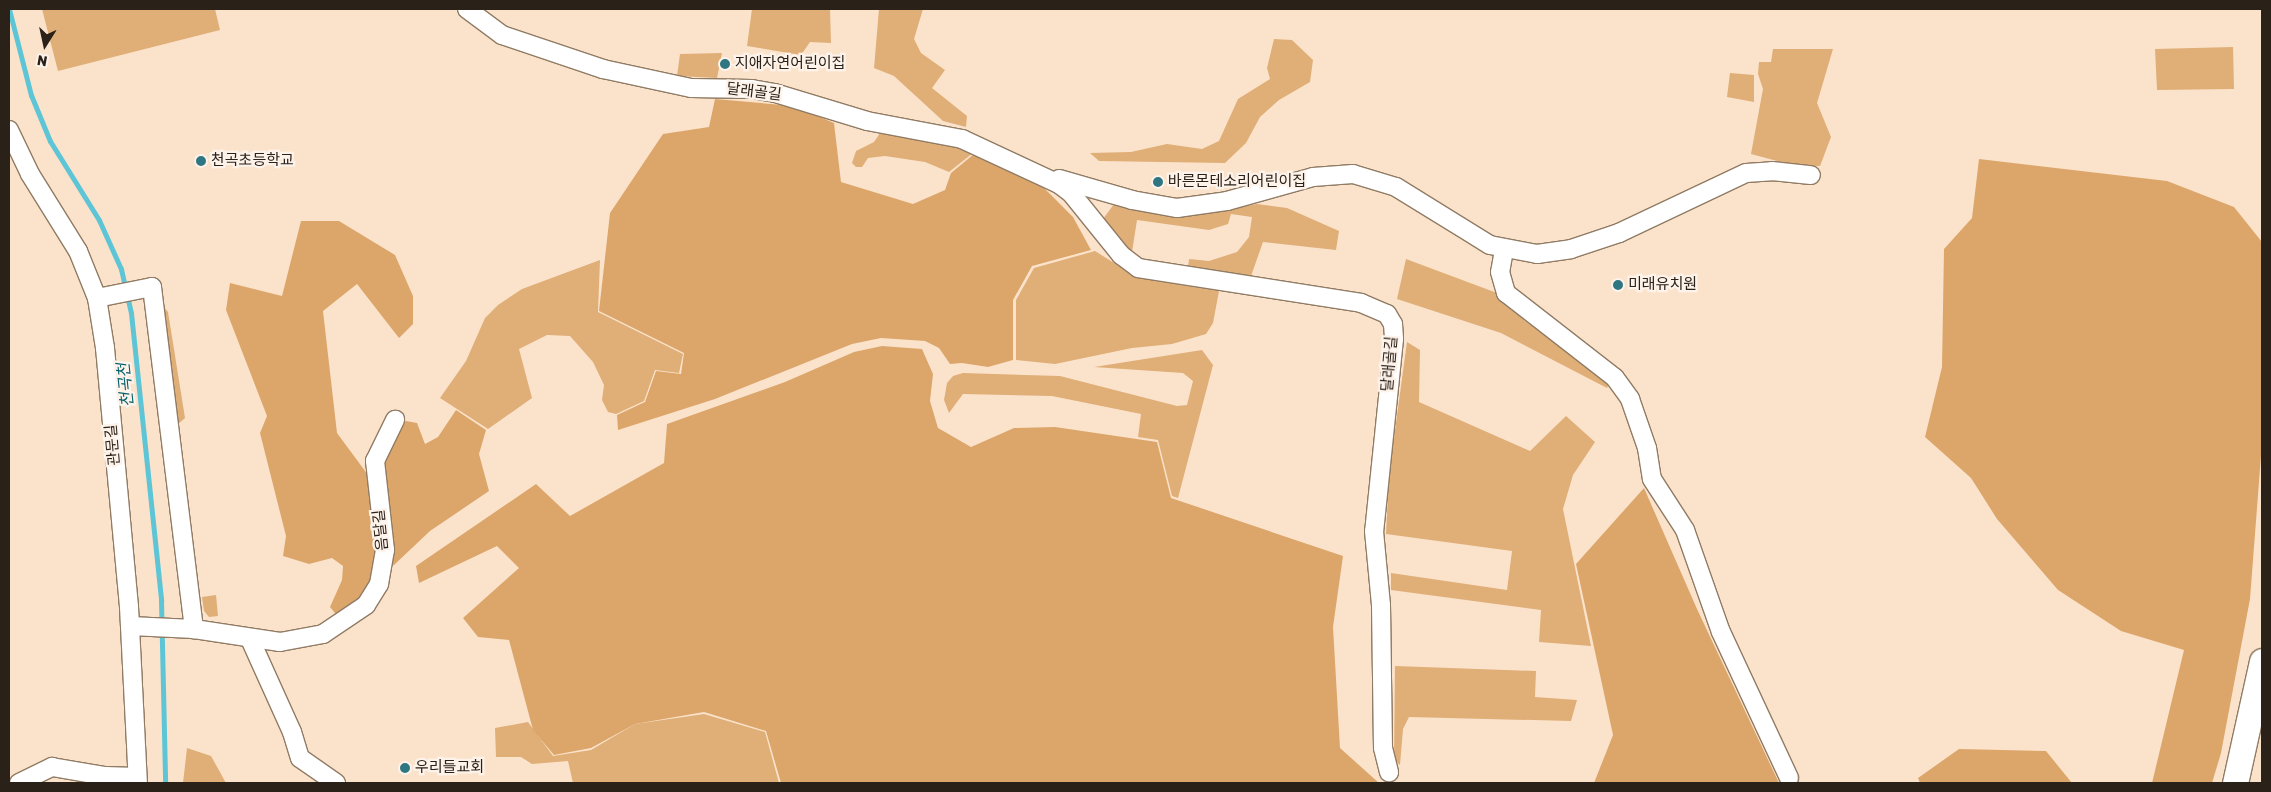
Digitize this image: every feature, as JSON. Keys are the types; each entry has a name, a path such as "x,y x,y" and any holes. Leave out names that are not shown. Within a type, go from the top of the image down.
{"highway":[{"path":"2235,783 2262,661"},
{"path":"2250,783 2262,746"}],"street":[{"name":"달래골길","path":"467,9 502,34 603,69 682,86 752,89 775,93 859,119 962,139 1044,174 1132,200 1177,208 1227,201 1313,177 1353,174 1396,187 1469,235 1504,250 1537,254 1589,243 1656,217 1746,174 1772,171 1811,175"},
{"name":"관문길","path":"9,130 30,174 82,257 102,297 105,348 137,626 138,780"},
{"name":"달래골길","path":"1044,174 1071,193 1121,255 1138,268 1361,303 1387,314 1393,324 1374,531 1380,605 1383,748 1389,772"},
{"path":"1504,250 1500,272 1506,293 1615,378 1630,400 1647,448 1652,479 1685,530 1698,558 1721,632 1789,778"},
{"path":"102,297 152,287 189,628"},
{"name":"음달길","path":"137,626 189,628 250,640 280,642 323,634 350,617 374,594 385,550 375,461 395,420"},
{"path":"250,640 292,732 300,758 336,783"},
{"path":"19,783 52,767 138,780"}],"shaded area":[{"path":"42,9 215,9 220,30 58,71"},
{"path":"752,9 830,9 831,43 810,42 801,55 747,46"},
{"path":"879,9 923,9 914,39 921,53 945,70 932,88 967,116 966,127 943,121 894,76 874,68"},
{"path":"1274,39 1292,40 1313,60 1310,82 1279,100 1260,117 1246,143 1225,163 1099,161 1090,153 1131,152 1167,144 1202,149 1219,141 1238,99 1270,79 1267,68"},
{"path":"2233,47 2234,89 2157,90 2155,49"},
{"path":"1773,49 1833,49 1817,103 1831,137 1820,166 1796,166 1751,154 1763,89 1758,74 1759,62 1771,62"},
{"path":"722,53 717,78 677,76 680,54"},
{"path":"1730,73 1754,75 1754,102 1727,97"},
{"path":"715,99 794,106 834,123 841,182 913,204 945,190 951,173 974,154 1039,183 1073,217 1091,250 1032,266 1013,300 1013,360 988,367 962,363 950,364 939,348 925,341 881,338 852,344 715,399 618,430 617,415 645,402 656,371 681,374 684,353 599,311 610,213 663,134 709,127"},
{"path":"880,133 955,147 973,153 949,172 925,162 885,156 868,158 862,167 856,167 852,163 856,151 874,142"},
{"path":"1979,159 2167,181 2234,207 2262,242 2262,443 2250,599 2221,753 2212,783 2152,783 2184,650 2121,631 2058,590 1997,519 1971,478 1925,437 1942,367 1944,249 1972,218"},
{"path":"1114,204 1200,215 1257,204 1287,208 1339,231 1336,250 1263,242 1251,276 1188,268 1189,259 1209,261 1237,252 1249,237 1252,217 1231,214 1228,224 1209,230 1137,220 1132,252 1103,219"},
{"path":"301,221 339,221 395,255 413,296 413,324 399,338 357,284 323,311 337,433 371,479 381,551 370,593 339,618 330,607 342,580 343,566 332,558 309,564 283,556 286,536 260,433 267,416 226,310 230,283 282,296"},
{"path":"1095,251 1138,278 1219,291 1213,323 1206,334 1172,344 1132,348 1055,364 1016,360 1016,300 1034,268"},
{"path":"1406,259 1497,293 1525,321 1610,382 1607,388 1501,333 1397,299"},
{"path":"600,260 598,312 683,354 679,373 655,370 644,401 616,414 608,412 602,400 604,385 593,362 570,336 547,335 519,349 532,398 488,429 440,398 466,361 485,318 498,305 522,289"},
{"path":"162,304 168,312 185,418 177,425"},
{"path":"1407,342 1420,350 1419,402 1530,451 1566,416 1595,442 1573,475 1563,509 1591,646 1539,642 1541,610 1391,590 1391,573 1507,590 1512,551 1386,534 1389,474"},
{"path":"882,346 922,349 933,374 930,401 938,428 971,447 1014,428 1055,427 1157,442 1171,498 1343,556 1333,627 1340,748 1379,783 781,783 766,731 704,712 635,724 591,748 554,755 533,730 509,640 478,637 463,618 519,568 497,546 419,583 416,566 536,484 570,516 664,463 667,424 785,382 854,352"},
{"path":"1202,350 1213,365 1178,498 1172,496 1158,440 1138,437 1141,414 1052,396 963,394 949,413 944,400 947,383 953,376 963,373 1060,376 1177,406 1187,405 1193,381 1183,373 1094,367"},
{"path":"456,410 486,430 479,454 489,491 430,531 394,565 387,566 381,461 400,426 406,421 417,423 425,444 438,437"},
{"path":"1644,488 1697,609 1779,783 1594,783 1613,735 1576,564"},
{"path":"216,595 218,616 209,617 204,611 202,597"},
{"path":"1395,666 1536,671 1535,697 1577,700 1571,721 1409,717 1403,729 1400,765 1394,760"},
{"path":"704,714 765,732 779,783 573,783 568,761 532,764 521,757 496,757 495,728 528,722 553,756 591,750 635,724"},
{"path":"187,748 211,756 226,783 183,783"},
{"path":"1959,749 2046,751 2072,783 1920,783 1918,778"}],"waterway":[{"name":"천곡천","path":"9,9 31,95 50,141 99,220 121,269 131,313 161,600 165,783"}],"place":[{"name":"지애자연어린이집","path":"725,64"},
{"name":"천곡초등학교","path":"201,161"},
{"name":"바른몬테소리어린이집","path":"1158,182"},
{"name":"미래유치원","path":"1618,285"},
{"name":"우리들교회","path":"405,768"}]}
